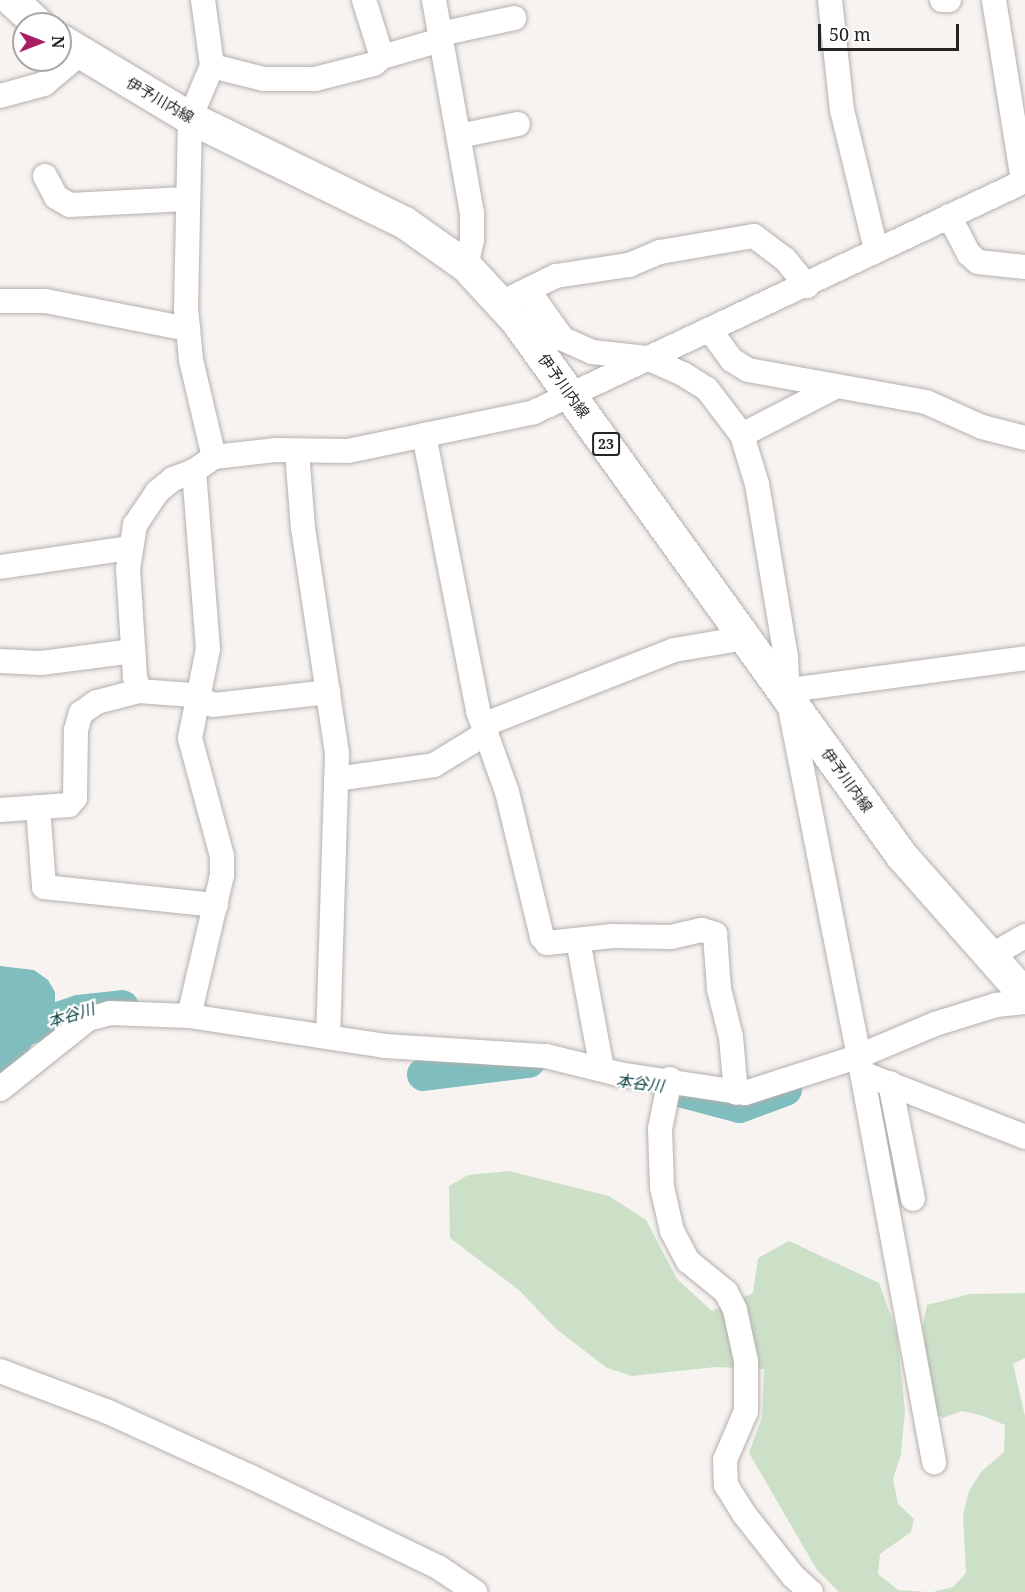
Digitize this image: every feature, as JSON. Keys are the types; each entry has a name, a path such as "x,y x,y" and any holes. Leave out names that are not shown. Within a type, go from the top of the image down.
{"main road":[{"path":"12,0 25,12"},
{"name":"伊予川内線","path":"72,47 190,118 405,223 466,266 515,296 571,395 902,856 1025,995"}],"street":[{"path":"203,0 212,66 190,118 186,199 188,329 190,360 214,457"},
{"path":"364,0 382,57"},
{"path":"434,0 472,213 472,240 466,266"},
{"path":"830,0 842,110 876,250"},
{"path":"942,0 949,0"},
{"path":"139,691 133,651 129,548 143,507 173,479 194,471 214,457 256,451 348,451 534,412 807,286 876,250 1024,181 993,0"},
{"path":"212,66 264,79 315,79 374,64 382,57 476,23 514,18"},
{"path":"0,96 44,84 52,72"},
{"path":"459,136 518,124"},
{"path":"45,176 56,198 70,205 186,199"},
{"path":"949,216 969,254 978,262 1025,267"},
{"path":"807,286 785,259 754,236 660,252 629,264 556,276 515,296 563,339 592,352 647,358 707,389 742,435 759,495 786,657 788,698 934,1462"},
{"path":"0,301 46,301 188,329"},
{"path":"710,330 732,360 748,370 782,379 926,402 982,427 1025,438"},
{"path":"742,435 837,386"},
{"path":"424,435 484,729 507,792 542,937 547,943 671,937 702,930 715,934 718,989 731,1037 736,1093"},
{"path":"297,452 303,528 328,692 336,779 328,1037"},
{"path":"189,1016 216,905 222,856 190,738 201,699 208,649 194,471"},
{"path":"0,567 129,548"},
{"path":"336,779 434,765 484,729 674,650 746,638"},
{"path":"0,661 41,663 133,651"},
{"path":"788,698 797,688 1025,658"},
{"path":"0,810 69,806 75,798 76,730 81,713 97,702 139,691 201,699 213,705 328,692"},
{"path":"38,807 44,886 216,905"},
{"path":"989,957 1025,936"},
{"path":"578,940 602,1069"},
{"path":"0,1089 88,1019 110,1013 189,1016 385,1046 546,1056 602,1069 670,1079 736,1093 763,1089 859,1065 935,1024 996,1005 1025,1002"},
{"path":"859,1065 890,1083 1025,1137"},
{"path":"670,1079 660,1129 662,1187 672,1231 688,1261 726,1292 735,1310 746,1361 746,1411 725,1460 726,1485 744,1514 811,1592"},
{"path":"890,1083 913,1199"},
{"path":"0,1371 106,1411 251,1477 438,1567 475,1592"}],"green space":[{"path":"509,1171 609,1196 646,1220 677,1279 712,1311 753,1293 758,1258 789,1241 879,1283 897,1333 905,1411 901,1455 893,1479 898,1504 914,1519 911,1532 880,1554 878,1574 898,1590 927,1592 839,1592 817,1570 749,1453 762,1417 764,1369 716,1367 632,1376 607,1368 555,1328 519,1290 450,1238 449,1186 468,1175"},
{"path":"1025,1293 1025,1358 1013,1364 1025,1416 1025,1592 933,1592 953,1587 966,1573 963,1515 969,1491 981,1472 1004,1452 1005,1425 962,1411 943,1418 931,1411 923,1325 927,1305 970,1294"}],"water":[{"path":"0,966 34,970 48,980 55,992 55,1006 24,1058 0,1076"}],"waterway":[{"name":"本谷川","path":"0,1037 78,1011 122,1006"},
{"name":"本谷川","path":"423,1074 528,1061"},
{"name":"本谷川","path":"672,1088 739,1106 785,1089"}]}
